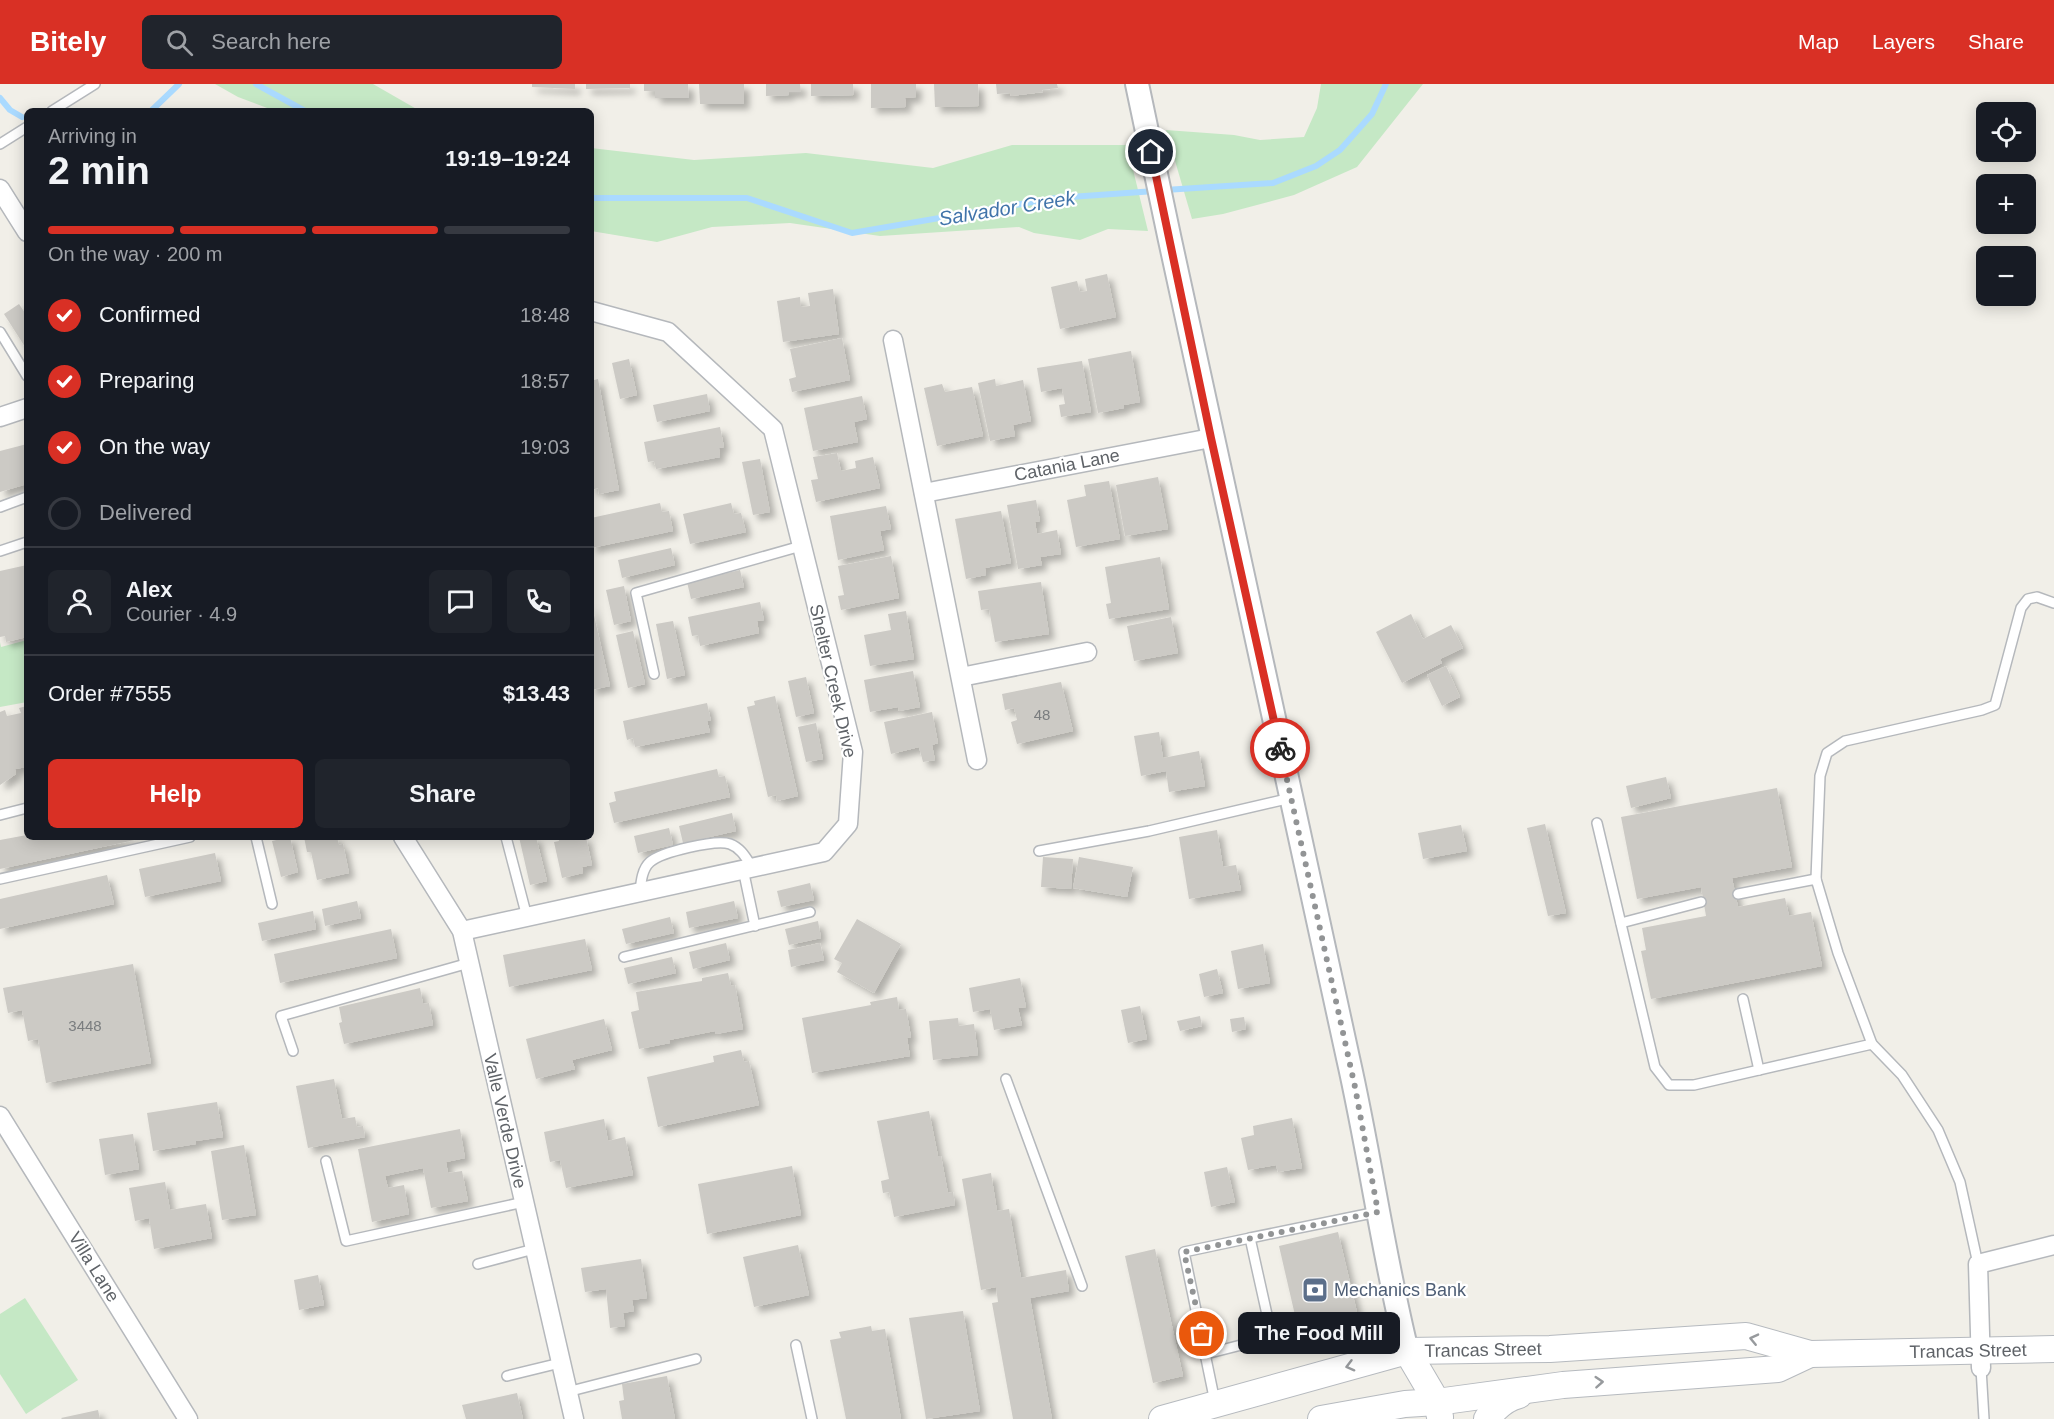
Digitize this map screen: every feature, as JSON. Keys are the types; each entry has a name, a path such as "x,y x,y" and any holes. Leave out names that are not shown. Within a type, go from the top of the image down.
{"main road":[{"name":"Trancas Street","path":"1162,1419 1407,1351 1550,1348 1746,1336 1810,1354 1981,1359 2054,1348"},
{"path":"1407,1351 1439,1411"},
{"path":"1407,1351 1407,1411"},
{"name":"Trancas Street","path":"1321,1419 1407,1411 1439,1411 1563,1385 1778,1370 1810,1354"},
{"path":"1487,1419 1512,1396 1563,1385"}],"street":[{"path":"1137,84 1211,438 1355,1087 1392,1289 1407,1351"},
{"path":"0,189 24,227"},
{"name":"Shelter Creek Drive","path":"462,931 824,852 848,824 852,752 773,429 668,332 594,312"},
{"path":"893,340 977,760"},
{"path":"0,417 24,409"},
{"name":"Catania Lane","path":"924,493 1211,438"},
{"path":"961,677 1087,652"},
{"name":"Valle Verde Drive","path":"406,840 462,931 574,1419"},
{"name":"Villa Lane","path":"0,1116 188,1419"},
{"path":"1981,1359 1978,1264 2054,1245"}],"lane":[{"path":"57,108 95,84"},
{"path":"0,144 24,129"},
{"path":"0,332 24,371"},
{"path":"0,507 24,498"},
{"path":"0,551 24,544"},
{"path":"654,674 636,593 801,546"},
{"path":"1978,1264 1960,1182 1938,1130 1902,1074 1872,1044 1838,952 1816,879 1820,776 1827,753 1845,741 1982,710 1995,705 2021,608 2028,599 2037,597 2054,603"},
{"path":"1039,851 1149,831 1291,798"},
{"path":"0,815 24,809"},
{"path":"1597,823 1655,1067 1669,1085 1694,1085 1872,1044"},
{"path":"0,879 176,840"},
{"path":"257,840 272,904"},
{"path":"507,840 527,917"},
{"path":"640,892 648,863 659,855 713,843 729,843 740,849 747,868 755,926"},
{"path":"1738,894 1816,879"},
{"path":"1621,923 1701,902"},
{"path":"624,957 810,912"},
{"path":"292,1051 281,1016 469,963"},
{"path":"1743,999 1759,1070"},
{"path":"1006,1078 1082,1286"},
{"path":"326,1161 346,1241 524,1202"},
{"path":"1216,1405 1184,1252 1378,1212"},
{"path":"1206,1354 1272,1337 1250,1238"},
{"path":"478,1264 534,1248"},
{"path":"796,1345 812,1419"},
{"path":"567,1392 696,1359"},
{"path":"1981,1359 1984,1419"},
{"path":"507,1376 560,1363"}],"green space":[{"path":"215,84 373,84 415,108 267,108 238,97"},
{"path":"1321,84 1423,84 1357,167 1294,195 1223,214 1192,219 1166,130 1234,135 1260,140 1304,137 1317,108"},
{"path":"1012,145 1127,145 1148,231 1108,229 1080,240 1034,233 1019,227 880,236 790,223 712,227 657,242 594,232 594,148 694,160 806,153 933,168"},
{"path":"24,641 24,703 0,707 0,642 1,647"},
{"path":"25,1298 78,1380 26,1414 0,1374 0,1314"}],"building":[{"path":"532,84 575,84 575,89 532,87"},
{"path":"586,84 630,84 630,88 586,89"},
{"path":"644,84 688,84 689,98 655,98 655,91 644,91"},
{"path":"699,84 744,84 744,104 700,104"},
{"path":"766,84 800,84 801,92 766,96"},
{"path":"811,84 853,84 854,95 811,96"},
{"path":"871,84 916,84 916,97 905,98 906,107 871,108"},
{"path":"934,84 978,84 979,106 935,107"},
{"path":"996,84 1057,84 1058,88 1011,96 1010,93 997,94"},
{"path":"1107,274 1116,317 1060,329 1051,287 1077,281 1080,292 1087,291 1085,279"},
{"path":"833,289 839,334 783,342 777,301 800,297 801,307 810,306 808,293"},
{"path":"19,304 24,312 24,345 4,314"},
{"path":"842,338 850,380 792,392 789,379 796,377 790,349"},
{"path":"1131,351 1140,402 1098,413 1088,359"},
{"path":"629,359 637,395 620,399 612,363"},
{"path":"1082,361 1091,412 1061,417 1059,405 1065,404 1062,388 1041,392 1037,368"},
{"path":"598,379 619,490 599,494 598,488 594,489 594,380"},
{"path":"995,379 996,386 1023,380 1031,421 1013,425 1015,436 990,441 978,383"},
{"path":"942,384 945,392 972,387 983,436 937,446 924,388"},
{"path":"707,394 710,411 657,422 653,405"},
{"path":"862,396 867,419 854,422 858,442 813,451 804,408"},
{"path":"720,427 724,447 719,448 720,457 656,469 654,461 648,462 644,442"},
{"path":"24,445 24,485 0,492 0,451"},
{"path":"837,453 841,471 856,468 855,461 873,457 880,488 816,502 811,480 818,479 813,457"},
{"path":"760,459 770,512 753,515 742,462"},
{"path":"1158,477 1168,529 1125,536 1116,485"},
{"path":"1109,481 1120,539 1076,547 1067,500 1086,496 1084,485"},
{"path":"1036,500 1040,521 1035,522 1037,534 1057,530 1061,554 1040,557 1042,565 1018,569 1007,505"},
{"path":"660,503 662,512 669,511 673,531 594,547 594,517"},
{"path":"731,503 734,514 741,513 746,532 690,544 683,514"},
{"path":"886,506 891,529 880,531 884,550 838,560 830,516"},
{"path":"1001,511 1011,563 985,568 986,575 966,579 955,519"},
{"path":"671,548 675,565 622,578 618,560"},
{"path":"891,556 899,598 841,610 838,596 844,595 838,566"},
{"path":"1160,557 1169,609 1109,619 1106,604 1111,603 1105,567"},
{"path":"24,566 24,638 6,642 5,636 0,637 0,571"},
{"path":"740,570 744,587 691,599 687,582"},
{"path":"1041,582 1049,634 995,642 989,609 981,610 978,591"},
{"path":"624,586 631,621 614,625 606,590"},
{"path":"760,602 764,620 757,621 759,633 700,646 698,635 692,636 688,617"},
{"path":"906,611 914,659 870,666 864,635 891,630 888,614"},
{"path":"1411,614 1423,639 1451,625 1463,648 1440,659 1442,663 1402,683 1376,632"},
{"path":"594,615 610,686 594,689"},
{"path":"1171,617 1178,653 1134,661 1127,626"},
{"path":"673,621 685,675 667,679 656,624"},
{"path":"633,631 645,684 628,688 616,635"},
{"path":"1446,666 1460,697 1442,706 1427,675"},
{"path":"913,671 920,707 899,711 898,707 870,712 864,680"},
{"path":"806,677 814,713 796,717 788,681"},
{"path":"1061,682 1073,731 1017,744 1011,722 1017,720 1014,708 1005,710 1002,694"},
{"path":"775,696 798,796 777,801 776,795 768,797 747,707 755,705 754,701"},
{"path":"707,703 711,721 707,721 710,732 635,747 633,738 627,740 623,721"},
{"path":"24,707 24,768 15,769 16,774 0,785 0,712 5,710 7,716 21,713 19,708"},
{"path":"932,712 938,743 932,745 935,760 923,762 919,747 891,754 884,722"},
{"path":"816,723 823,759 806,762 798,727"},
{"path":"1159,732 1163,758 1199,751 1205,786 1169,792 1166,771 1141,776 1134,736"},
{"path":"717,769 719,777 725,776 730,797 614,823 609,803 616,801 614,792"},
{"path":"1666,777 1671,798 1631,808 1626,786"},
{"path":"1777,788 1792,867 1732,878 1738,907 1785,898 1789,916 1811,912 1822,966 1651,999 1641,951 1646,950 1642,928 1706,916 1701,887 1637,899 1621,817"},
{"path":"732,813 736,831 683,843 679,826"},
{"path":"1545,824 1566,913 1548,916 1527,828"},
{"path":"1461,825 1467,851 1423,859 1418,833"},
{"path":"669,828 673,845 638,853 634,836"},
{"path":"1217,830 1223,867 1236,865 1241,890 1189,899 1179,837"},
{"path":"24,836 24,840 135,840 0,869 0,840"},
{"path":"291,840 298,872 281,877 272,841"},
{"path":"305,840 338,840 339,845 343,844 349,873 317,880 311,852 307,852"},
{"path":"520,840 537,840 547,881 530,885"},
{"path":"587,840 592,865 582,867 583,873 562,878 554,842"},
{"path":"215,853 221,881 145,897 139,869"},
{"path":"1043,857 1073,859 1071,889 1041,887"},
{"path":"1079,857 1133,867 1127,897 1073,888"},
{"path":"107,875 114,904 0,929 0,899"},
{"path":"810,883 814,900 781,907 777,891"},
{"path":"357,901 361,918 325,926 322,909"},
{"path":"734,901 738,918 689,928 686,912"},
{"path":"313,911 316,929 262,941 258,923"},
{"path":"670,917 674,933 626,944 622,929"},
{"path":"857,919 901,944 874,993 837,972 842,963 834,959"},
{"path":"818,921 821,938 789,945 785,929"},
{"path":"391,929 397,958 280,983 274,954"},
{"path":"585,939 592,970 509,987 503,955"},
{"path":"726,943 730,960 693,969 689,952"},
{"path":"820,943 824,960 791,967 788,950"},
{"path":"1263,944 1270,983 1238,989 1231,951"},
{"path":"672,957 676,973 628,984 624,968"},
{"path":"133,964 151,1063 46,1083 38,1039 28,1041 22,1010 8,1013 3,988"},
{"path":"1217,969 1223,993 1204,997 1199,974"},
{"path":"728,973 731,986 735,985 743,1029 716,1034 715,1031 669,1040 670,1043 639,1049 631,1012 639,1010 636,992 702,981 702,978"},
{"path":"1020,978 1026,1007 1018,1008 1022,1025 994,1030 990,1009 973,1012 969,988"},
{"path":"420,988 423,1004 429,1003 433,1025 344,1044 339,1023 342,1022 339,1007"},
{"path":"897,997 899,1010 906,1009 911,1037 907,1038 910,1056 812,1073 802,1018 871,1005 870,1002"},
{"path":"1140,1006 1147,1039 1128,1043 1121,1010"},
{"path":"1200,1016 1202,1026 1180,1031 1177,1021"},
{"path":"1244,1017 1246,1029 1232,1032 1230,1019"},
{"path":"958,1018 959,1026 974,1024 978,1055 933,1060 929,1021"},
{"path":"604,1019 612,1050 572,1060 575,1069 536,1079 526,1039"},
{"path":"741,1050 744,1062 749,1061 759,1105 658,1127 647,1077 714,1062 713,1056"},
{"path":"334,1079 342,1119 355,1117 357,1127 363,1126 365,1137 308,1148 296,1086"},
{"path":"217,1102 223,1137 153,1151 147,1113"},
{"path":"929,1111 948,1193 953,1192 955,1205 894,1217 889,1192 883,1193 881,1181 889,1179 877,1121"},
{"path":"1292,1118 1302,1168 1278,1172 1276,1165 1248,1170 1241,1138 1254,1135 1253,1126"},
{"path":"604,1119 608,1141 625,1137 633,1175 566,1188 560,1160 550,1162 544,1132"},
{"path":"460,1129 465,1158 446,1162 448,1173 462,1171 468,1201 431,1208 423,1168 385,1176 388,1188 404,1185 409,1214 372,1222 358,1149"},
{"path":"133,1134 139,1169 105,1175 99,1139"},
{"path":"244,1145 256,1215 222,1220 211,1151"},
{"path":"792,1166 801,1215 707,1234 698,1184"},
{"path":"1227,1167 1235,1202 1211,1207 1204,1172"},
{"path":"991,1173 997,1211 1009,1209 1021,1278 1066,1270 1069,1291 1030,1298 1052,1419 1013,1419 992,1303 998,1302 996,1287 981,1290 962,1179"},
{"path":"165,1182 170,1210 206,1204 212,1238 154,1249 149,1218 135,1221 129,1188"},
{"path":"1338,1232 1360,1325 1300,1337 1279,1246"},
{"path":"798,1245 809,1295 754,1307 743,1257"},
{"path":"1155,1249 1183,1376 1153,1383 1125,1256"},
{"path":"641,1259 647,1298 632,1300 634,1311 623,1313 625,1326 610,1328 606,1289 585,1292 581,1268"},
{"path":"318,1275 324,1305 299,1310 294,1280"},
{"path":"963,1311 980,1411 926,1419 909,1318"},
{"path":"871,1326 872,1331 885,1329 901,1419 846,1419 830,1340 841,1338 839,1332"},
{"path":"667,1376 675,1419 622,1419 619,1401 624,1400 622,1384"},
{"path":"517,1393 523,1419 466,1419 462,1405"},
{"path":"98,1410 100,1419 61,1418"}],"waterway":[{"path":"154,108 179,84"},
{"name":"Salvador Creek","path":"256,84 300,108"},
{"name":"Salvador Creek","path":"1165,190 1273,183 1316,166 1340,150 1372,114 1386,84"},
{"path":"0,98 10,110 22,117"},
{"name":"Salvador Creek","path":"594,198 747,198 852,233 1056,198 1155,191"}],"way so far":[{"path":"1202,1334 1184,1252 1378,1212 1355,1087 1280,748"}],"place":[{"name":"Mechanics Bank","path":"1315,1290"},
{"name":"The Food Mill","path":"1202,1334"}],"route":[{"path":"1151,152 1211,438 1280,748"}]}
